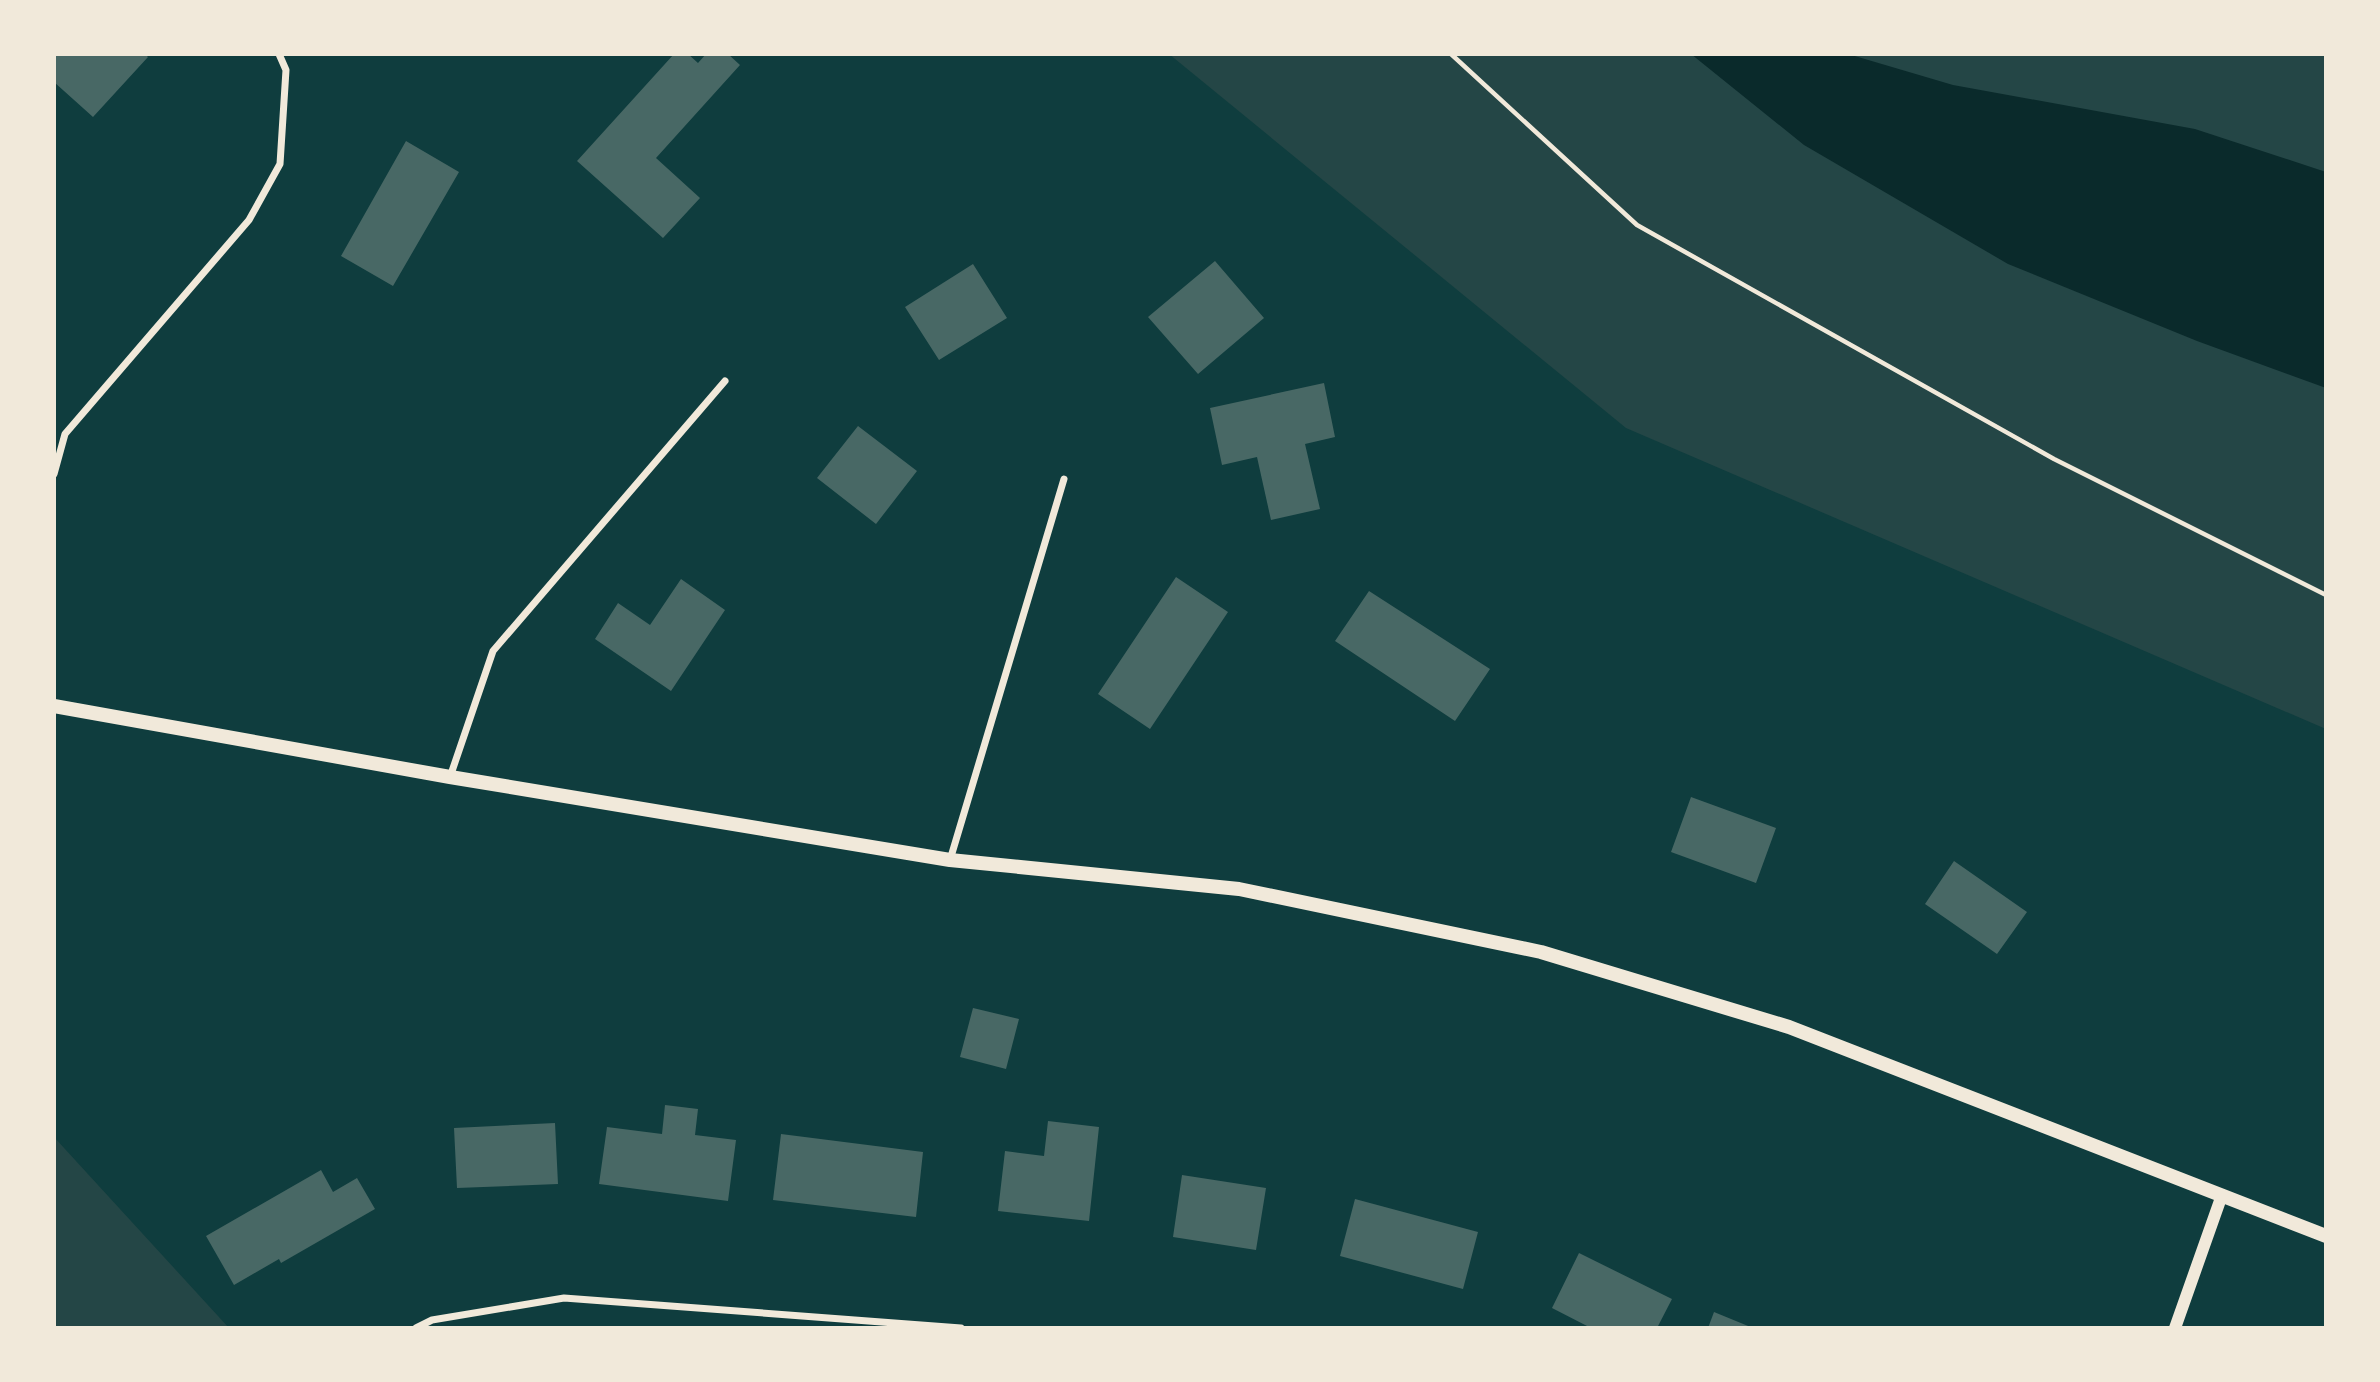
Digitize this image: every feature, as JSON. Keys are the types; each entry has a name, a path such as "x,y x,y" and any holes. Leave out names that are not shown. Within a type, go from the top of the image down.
{"main road":[{"path":"54,706 450,777 950,860 1239,889 1541,952 1789,1027 2326,1236"}],"street":[{"path":"54,474 65,434 249,220 280,164 286,71 279,54"},
{"path":"450,777 493,651 725,381"},
{"path":"950,860 1064,479"},
{"path":"2175,1328 2222,1195"},
{"path":"416,1328 432,1320 564,1298 961,1328"}],"path":[{"path":"1451,54 1637,225 2054,459 2326,595"}],"shaded area":[{"path":"1169,54 2326,54 2326,729 1626,428"},
{"path":"1691,54 1848,54 1953,85 2195,129 2326,172 2326,388 2197,341 2008,264 1804,145"},
{"path":"54,1137 229,1328 54,1328"}],"building":[{"path":"54,54 145,54 148,57 93,117 54,82"},
{"path":"674,54 688,54 698,63 706,54 728,54 740,65 656,158 700,198 663,238 577,161"},
{"path":"406,141 459,172 393,286 341,256"},
{"path":"1215,261 1264,318 1198,374 1148,317"},
{"path":"973,264 1007,318 939,360 905,307"},
{"path":"1324,383 1335,437 1305,444 1320,509 1271,520 1257,457 1222,465 1210,408"},
{"path":"858,426 917,471 876,524 817,478"},
{"path":"1176,577 1228,612 1150,729 1098,694"},
{"path":"681,579 725,610 671,691 595,639 618,603 650,625"},
{"path":"1369,591 1490,669 1455,721 1335,641"},
{"path":"1691,797 1776,828 1756,883 1671,852"},
{"path":"1954,861 2027,912 1997,954 1925,904"},
{"path":"973,1008 1019,1019 1006,1069 960,1057"},
{"path":"665,1105 698,1109 695,1135 736,1140 728,1201 599,1184 607,1127 662,1134"},
{"path":"1048,1121 1099,1127 1089,1221 998,1211 1005,1151 1044,1156"},
{"path":"555,1123 558,1184 457,1188 454,1128"},
{"path":"781,1134 923,1152 916,1217 773,1200"},
{"path":"321,1170 333,1192 357,1178 375,1209 281,1263 279,1259 234,1285 206,1236"},
{"path":"1182,1175 1266,1188 1256,1250 1173,1237"},
{"path":"1355,1199 1478,1232 1463,1289 1340,1256"},
{"path":"1579,1253 1672,1299 1657,1328 1591,1328 1552,1308"},
{"path":"1714,1312 1753,1328 1708,1328"}]}
